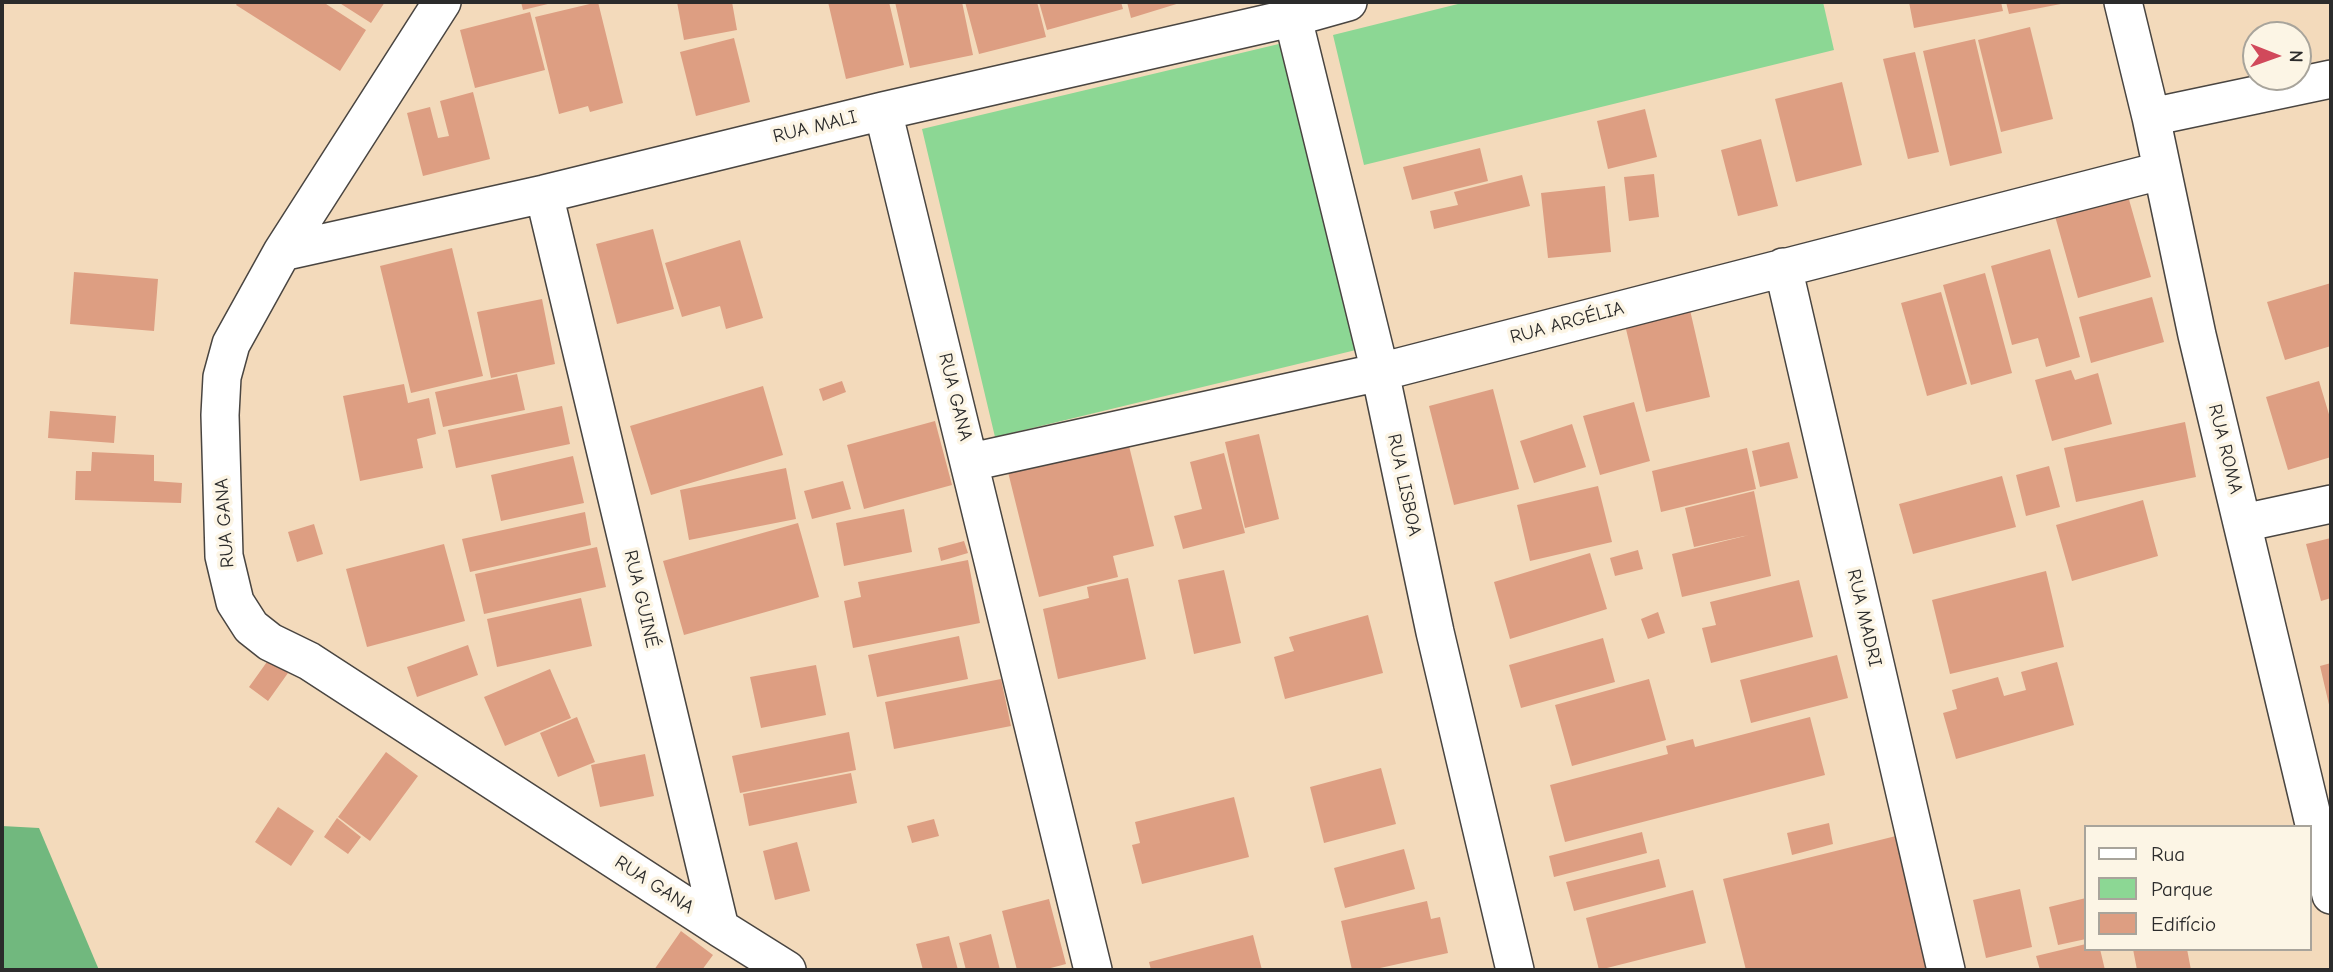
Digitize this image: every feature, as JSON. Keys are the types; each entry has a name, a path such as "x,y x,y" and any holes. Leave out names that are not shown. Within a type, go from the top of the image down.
{"street":[{"name":"RUA GANA","path":"442,2 282,252 231,344 222,377 220,415 224,556 235,602 251,627 270,642 309,661 720,928"},
{"name":"RUA MALI","path":"282,252 544,194 1290,10 1348,2"},
{"name":"RUA ROMA","path":"2123,2 2151,117 2160,171 2331,895"},
{"name":"RUA LISBOA","path":"1290,10 1380,372 1435,632 1515,970"},
{"path":"2151,117 2331,79"},
{"name":"RUA GANA","path":"883,111 971,462 1093,970"},
{"name":"RUA ARGÉLIA","path":"971,462 1380,372 2160,171"},
{"name":"RUA GUINÉ","path":"544,194 720,928"},
{"name":"RUA MADRI","path":"1783,267 1946,970"},
{"path":"2243,523 2331,505"},
{"path":"720,928 787,970"}],"green space":[{"path":"1466,2 1823,2 1834,50 1364,165 1333,35"},
{"path":"1283,43 1356,350 995,437 922,129"},
{"path":"2,826 39,828 99,970 2,970"}],"building":[{"path":"238,2 323,2 366,30 340,71 236,5"},
{"path":"338,2 385,2 371,23"},
{"path":"521,2 552,2 552,3 523,10"},
{"path":"598,2 623,103 590,112 588,106 559,114 535,17"},
{"path":"677,2 732,2 737,30 684,40"},
{"path":"828,2 889,2 904,65 846,79"},
{"path":"895,2 962,2 973,55 910,68"},
{"path":"965,2 1037,2 1046,37 979,54"},
{"path":"1039,2 1121,2 1123,9 1047,30"},
{"path":"1127,2 1183,2 1131,18"},
{"path":"1909,2 2001,2 2003,11 1914,28"},
{"path":"2006,2 2066,2 2066,3 2009,14"},
{"path":"530,12 545,70 475,88 460,30"},
{"path":"2030,27 2053,119 2001,132 1978,40"},
{"path":"734,38 750,102 696,116 680,52"},
{"path":"1975,39 2002,153 1950,166 1923,51"},
{"path":"1915,52 1939,152 1908,159 1883,59"},
{"path":"1842,82 1862,165 1796,182 1775,99"},
{"path":"473,92 490,159 423,176 407,113 430,107 438,138 449,136 440,101"},
{"path":"1645,109 1657,157 1608,169 1597,121"},
{"path":"1761,139 1778,206 1738,216 1721,150"},
{"path":"1480,148 1488,181 1412,200 1403,167"},
{"path":"1654,174 1659,217 1629,221 1624,177"},
{"path":"1522,175 1530,206 1434,229 1430,211 1458,205 1454,192"},
{"path":"1605,186 1611,252 1548,258 1541,193"},
{"path":"2126,189 2151,277 2078,298 2053,209"},
{"path":"653,229 674,309 617,324 596,244"},
{"path":"740,240 763,318 726,329 720,306 682,317 665,263"},
{"path":"452,248 483,376 411,393 380,266"},
{"path":"2050,249 2080,357 2046,367 2038,338 2012,345 1991,266"},
{"path":"74,272 158,279 154,331 70,324"},
{"path":"1985,273 2012,373 1971,385 1943,285"},
{"path":"2331,283 2331,346 2285,360 2267,302"},
{"path":"1941,292 1967,384 1927,396 1901,303"},
{"path":"2152,297 2164,342 2091,363 2079,317"},
{"path":"542,299 555,364 491,378 477,312"},
{"path":"1690,310 1710,397 1646,412 1625,325"},
{"path":"2071,370 2075,380 2098,373 2112,424 2052,441 2035,380"},
{"path":"517,374 525,410 443,427 435,392"},
{"path":"842,381 846,392 823,401 819,389"},
{"path":"2319,381 2331,421 2331,457 2288,470 2266,397"},
{"path":"404,384 408,403 429,398 436,434 417,439 423,468 360,481 343,396"},
{"path":"763,386 783,455 651,495 630,426"},
{"path":"1493,389 1519,489 1454,505 1429,406"},
{"path":"1634,402 1650,461 1600,475 1583,416"},
{"path":"562,406 570,444 456,468 448,430"},
{"path":"50,411 116,416 114,443 48,438"},
{"path":"935,421 952,485 864,509 847,445"},
{"path":"2185,422 2196,477 2076,502 2064,448"},
{"path":"1572,424 1586,467 1534,483 1520,441"},
{"path":"1259,434 1279,519 1245,528 1225,442"},
{"path":"1127,438 1154,546 1113,556 1118,577 1039,597 1007,468"},
{"path":"1789,442 1798,478 1760,487 1752,451"},
{"path":"1747,448 1756,489 1661,512 1652,471"},
{"path":"92,452 154,455 154,481 182,483 181,503 75,500 76,471 91,471"},
{"path":"1224,453 1245,533 1183,549 1174,516 1202,509 1190,462"},
{"path":"573,456 584,503 501,521 491,475"},
{"path":"2049,466 2060,507 2026,516 2016,475"},
{"path":"786,468 796,519 689,540 680,490"},
{"path":"2002,476 2016,527 1913,554 1899,504"},
{"path":"843,481 851,509 812,519 804,491"},
{"path":"1598,486 1612,542 1530,561 1517,505"},
{"path":"1754,491 1771,576 1682,597 1672,554 1749,535 1694,547 1685,508"},
{"path":"2143,500 2158,556 2072,581 2056,525"},
{"path":"904,509 912,552 844,566 836,523"},
{"path":"585,512 591,545 470,572 462,539"},
{"path":"798,523 819,597 684,635 663,561"},
{"path":"314,524 323,554 297,562 288,532"},
{"path":"2331,538 2331,598 2321,601 2306,544"},
{"path":"964,541 968,553 941,561 938,548"},
{"path":"444,544 465,621 367,647 346,569"},
{"path":"597,547 606,587 484,614 475,574"},
{"path":"1638,550 1643,569 1615,576 1610,558"},
{"path":"1590,553 1607,609 1510,639 1494,582"},
{"path":"968,560 980,623 853,648 844,601 861,597 858,582"},
{"path":"1224,570 1241,643 1194,654 1178,580"},
{"path":"2046,571 2064,647 1950,674 1932,600"},
{"path":"1128,578 1146,659 1058,679 1043,609 1089,598 1087,587"},
{"path":"1799,580 1813,637 1711,663 1702,628 1716,625 1710,602"},
{"path":"581,598 592,646 497,667 487,619"},
{"path":"1658,612 1665,633 1648,639 1641,619"},
{"path":"1368,615 1383,673 1285,699 1274,657 1294,651 1289,637"},
{"path":"959,636 968,679 877,697 868,655"},
{"path":"1603,638 1615,682 1521,708 1509,665"},
{"path":"468,645 478,675 417,697 407,667"},
{"path":"1837,655 1848,698 1751,723 1740,680"},
{"path":"269,659 288,673 268,701 249,687"},
{"path":"2057,662 2074,725 1956,759 1943,713 1957,709 1952,690 1998,677 2004,696 2026,690 2021,672"},
{"path":"2331,663 2331,709 2330,709 2320,666"},
{"path":"816,665 826,715 761,728 750,677"},
{"path":"550,669 571,718 505,746 484,697"},
{"path":"1001,679 1011,726 894,749 885,702"},
{"path":"1649,679 1666,740 1572,766 1555,705"},
{"path":"577,717 595,762 558,777 540,733"},
{"path":"1810,717 1825,775 1565,842 1550,785 1668,754 1666,746 1693,739 1695,747"},
{"path":"849,732 856,770 740,793 732,756"},
{"path":"386,752 418,776 370,841 338,817"},
{"path":"645,754 654,796 600,807 591,765"},
{"path":"1381,768 1396,824 1324,843 1310,787"},
{"path":"851,773 857,803 749,826 743,794"},
{"path":"1234,797 1249,857 1142,884 1132,845 1140,843 1135,822"},
{"path":"278,807 314,831 291,866 255,842"},
{"path":"337,818 361,837 348,854 324,837"},
{"path":"934,819 939,836 912,843 907,826"},
{"path":"1829,823 1833,844 1792,855 1787,833"},
{"path":"1642,832 1647,853 1554,877 1549,856"},
{"path":"1900,835 1934,970 1746,970 1723,879"},
{"path":"797,842 810,891 775,900 763,851"},
{"path":"1404,849 1415,889 1345,908 1334,868"},
{"path":"1659,859 1666,887 1574,911 1566,882"},
{"path":"2020,889 2032,947 1986,958 1973,900"},
{"path":"1693,890 1706,943 1599,970 1586,918"},
{"path":"2084,898 2084,939 2058,945 2049,907"},
{"path":"1049,899 1066,964 1043,970 1017,970 1002,911"},
{"path":"1427,901 1431,919 1440,917 1448,953 1371,970 1352,970 1341,921"},
{"path":"681,931 713,955 702,970 654,970"},
{"path":"991,934 1000,970 966,970 959,943"},
{"path":"1253,935 1262,970 1151,970 1149,962"},
{"path":"949,936 958,970 923,970 916,944"},
{"path":"2084,944 2084,951 2100,951 2105,970 2040,970 2036,956"},
{"path":"2133,951 2187,951 2191,970 2137,970"}]}
